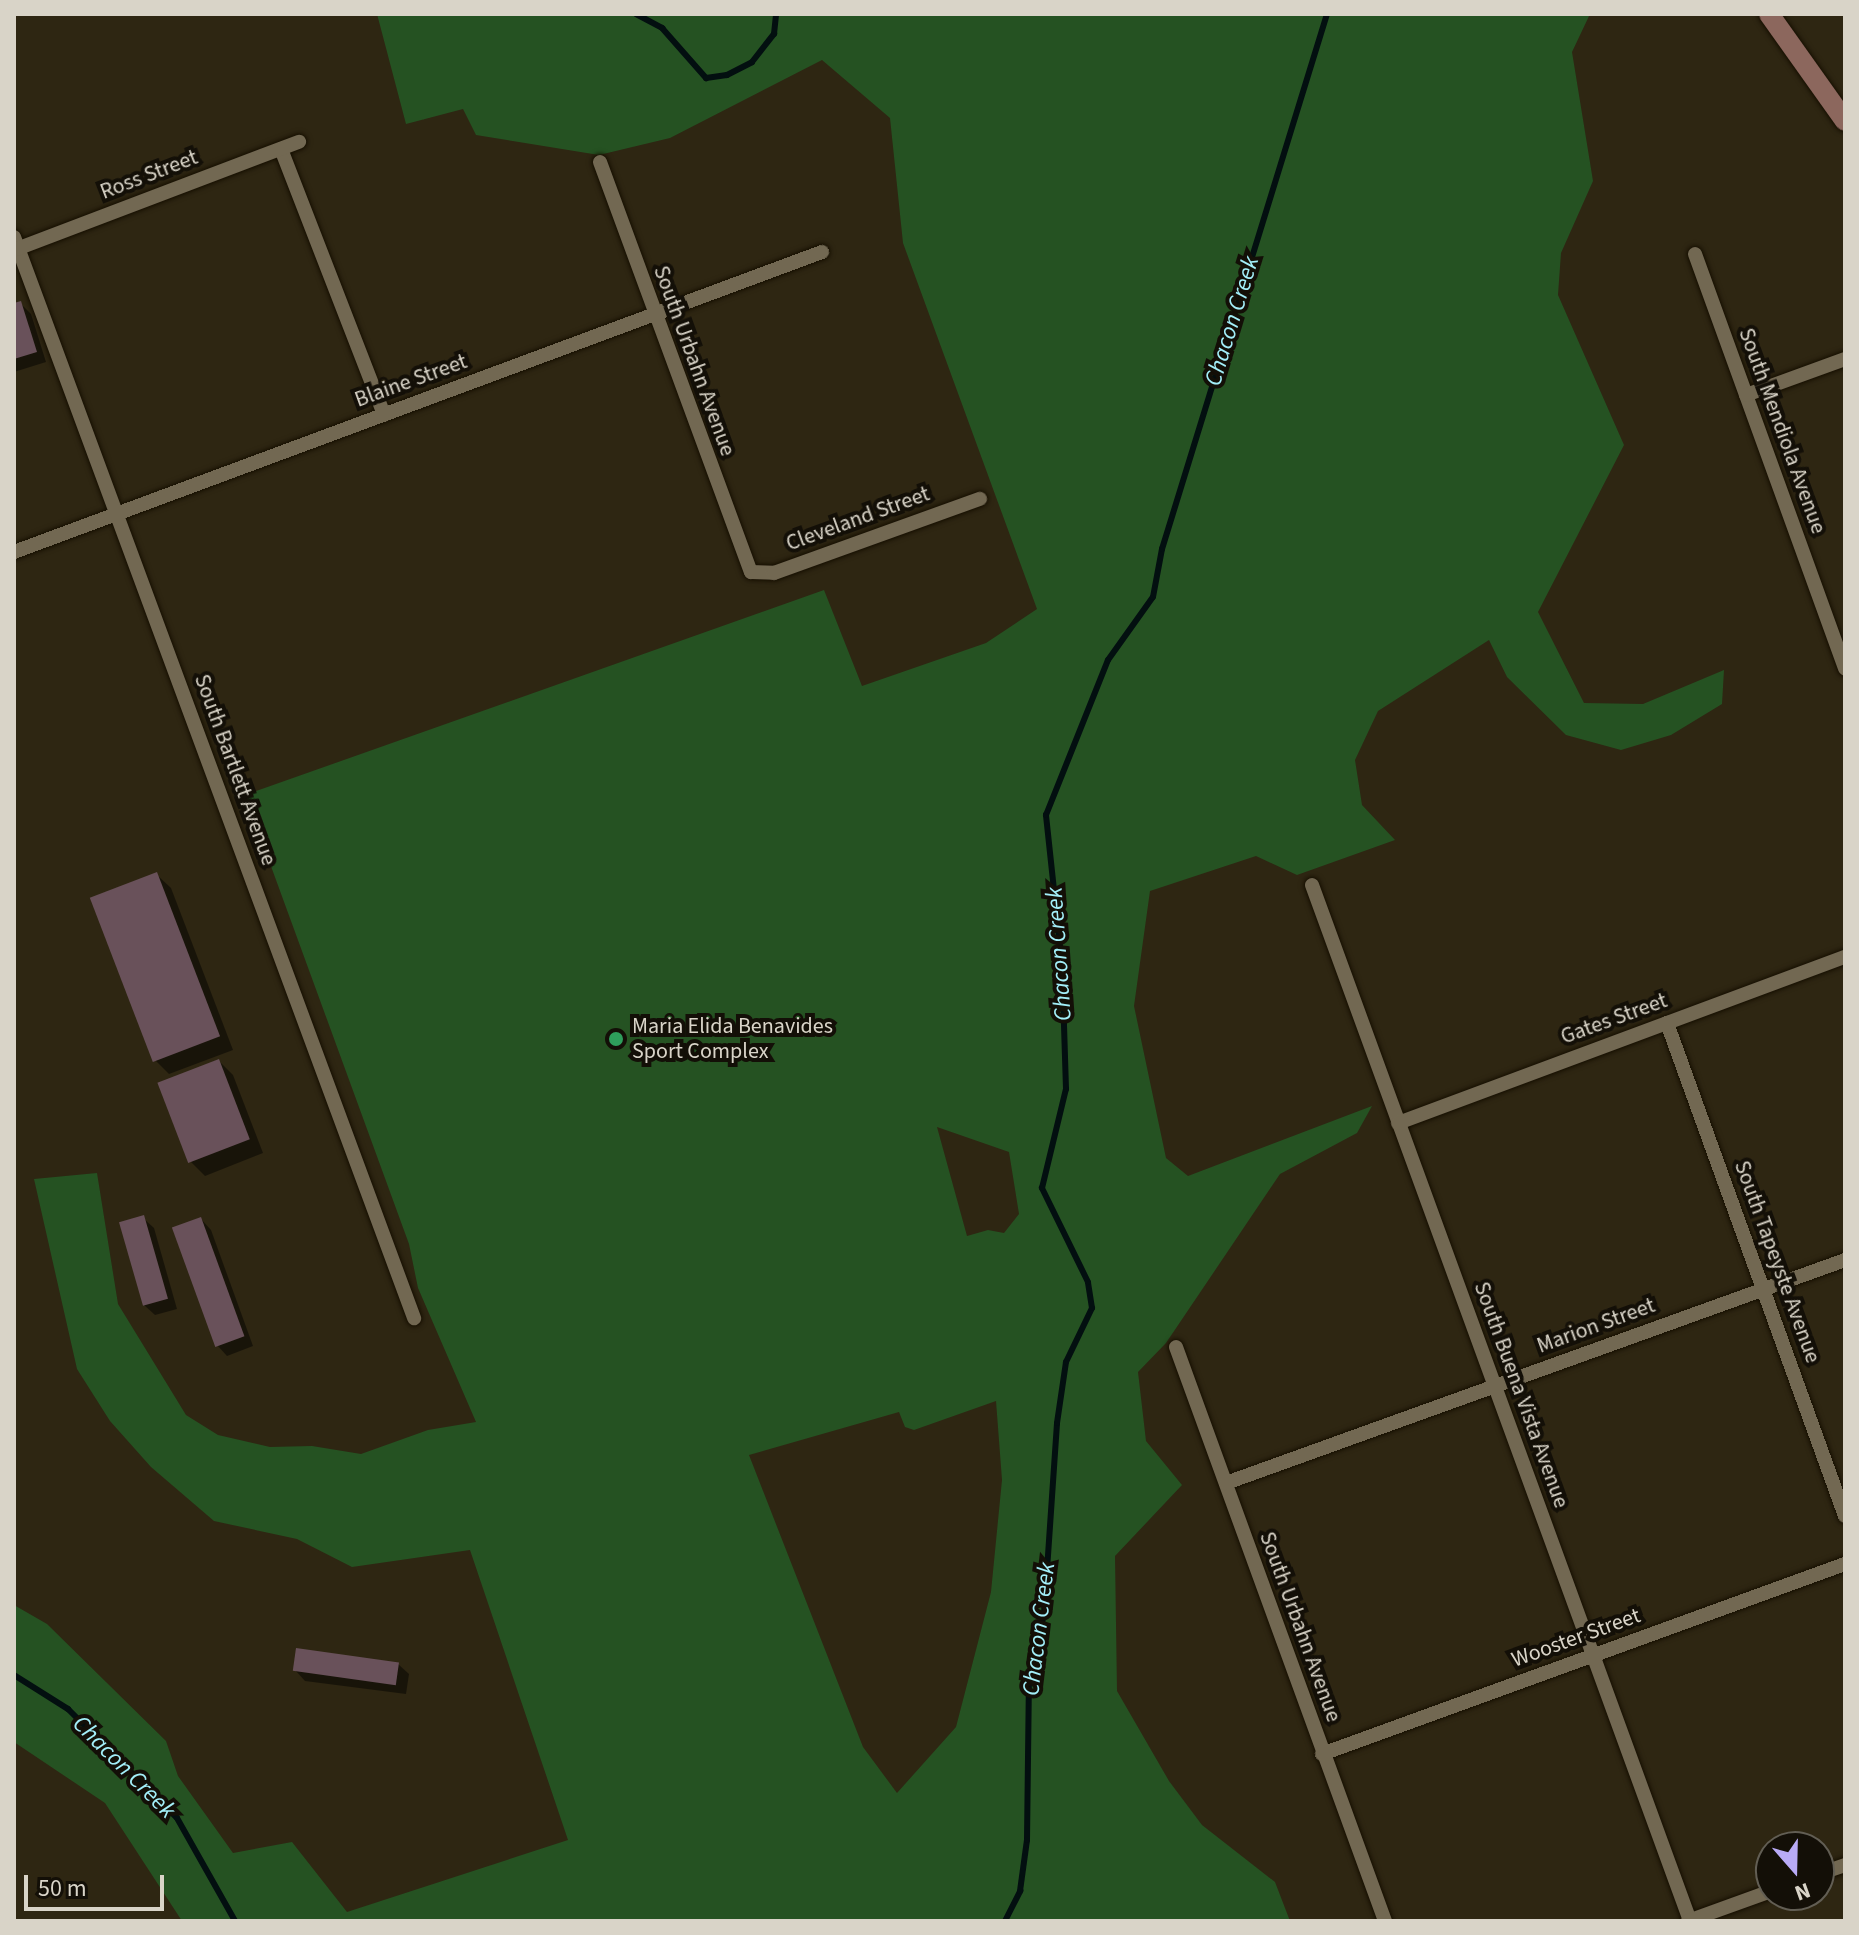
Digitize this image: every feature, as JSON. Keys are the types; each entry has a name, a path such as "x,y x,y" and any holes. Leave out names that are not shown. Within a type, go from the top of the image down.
{"main road":[{"path":"1769,14 1845,121"}],"street":[{"name":"Ross Street","path":"15,245 299,142"},
{"path":"281,149 384,415"},
{"name":"South Urbahn Avenue","path":"600,162 654,316 751,572"},
{"name":"South Bartlett Avenue","path":"15,245 414,1318"},
{"name":"Blaine Street","path":"14,552 822,252"},
{"name":"South Mendiola Avenue","path":"1695,254 1842,653 1845,669"},
{"path":"1746,395 1845,359"},
{"name":"Cleveland Street","path":"751,572 774,573 980,499"},
{"name":"South Buena Vista Avenue","path":"1312,885 1689,1921"},
{"name":"Gates Street","path":"1398,1123 1845,957"},
{"name":"South Tapeyste Avenue","path":"1667,1023 1845,1516"},
{"name":"Marion Street","path":"1226,1483 1845,1260"},
{"name":"South Urbahn Avenue","path":"1176,1347 1385,1921"},
{"name":"Wooster Street","path":"1322,1754 1845,1564"},
{"path":"1689,1921 1755,1897"}],"green space":[{"path":"377,14 1590,14 1572,52 1593,181 1561,253 1558,295 1624,445 1538,612 1584,703 1643,704 1724,670 1722,704 1671,735 1621,750 1566,735 1507,677 1489,640 1378,711 1355,760 1362,805 1395,840 1297,875 1256,856 1150,891 1134,1006 1166,1158 1188,1176 1372,1106 1357,1133 1280,1174 1166,1343 1138,1372 1146,1441 1182,1485 1115,1556 1117,1691 1169,1781 1202,1825 1275,1882 1290,1921 182,1921 105,1803 14,1742 14,1605 47,1624 166,1741 178,1776 233,1853 292,1842 347,1912 568,1840 470,1550 352,1567 297,1539 214,1521 151,1467 110,1421 77,1369 34,1179 97,1173 118,1304 186,1415 218,1435 270,1447 312,1446 361,1454 428,1430 476,1422 418,1288 409,1244 245,795 824,590 862,686 986,643 1037,609 903,243 890,118 822,60 670,138 599,155 476,135 463,109 406,124","holes":["937,1127 1009,1152 1019,1214 1004,1233 988,1230 967,1236","996,1401 1002,1480 991,1592 956,1727 897,1793 863,1747 749,1455 899,1412 905,1427 914,1430"]}],"building":[{"path":"21,301 37,352 14,359 14,303"},
{"path":"157,872 220,1036 153,1062 90,898"},
{"path":"219,1059 250,1139 188,1163 157,1083"},
{"path":"144,1215 168,1299 143,1306 119,1222"},
{"path":"201,1217 244,1336 215,1347 172,1228"},
{"path":"296,1648 399,1662 396,1685 293,1671"}],"waterway":[{"path":"636,14 662,28 706,78 727,75 752,62 774,34 776,14"},
{"name":"Chacon Creek","path":"1005,1921 1020,1891 1027,1840 1029,1682 1044,1614 1057,1423 1066,1362 1092,1308 1088,1282 1042,1188 1066,1089 1062,965 1046,815 1108,660 1153,597 1162,549 1327,14"},
{"name":"Chacon Creek","path":"14,1675 68,1709 177,1818 235,1921"}],"place":[{"name":"Maria Elida Benavides Sport Complex","path":"616,1039"}]}
